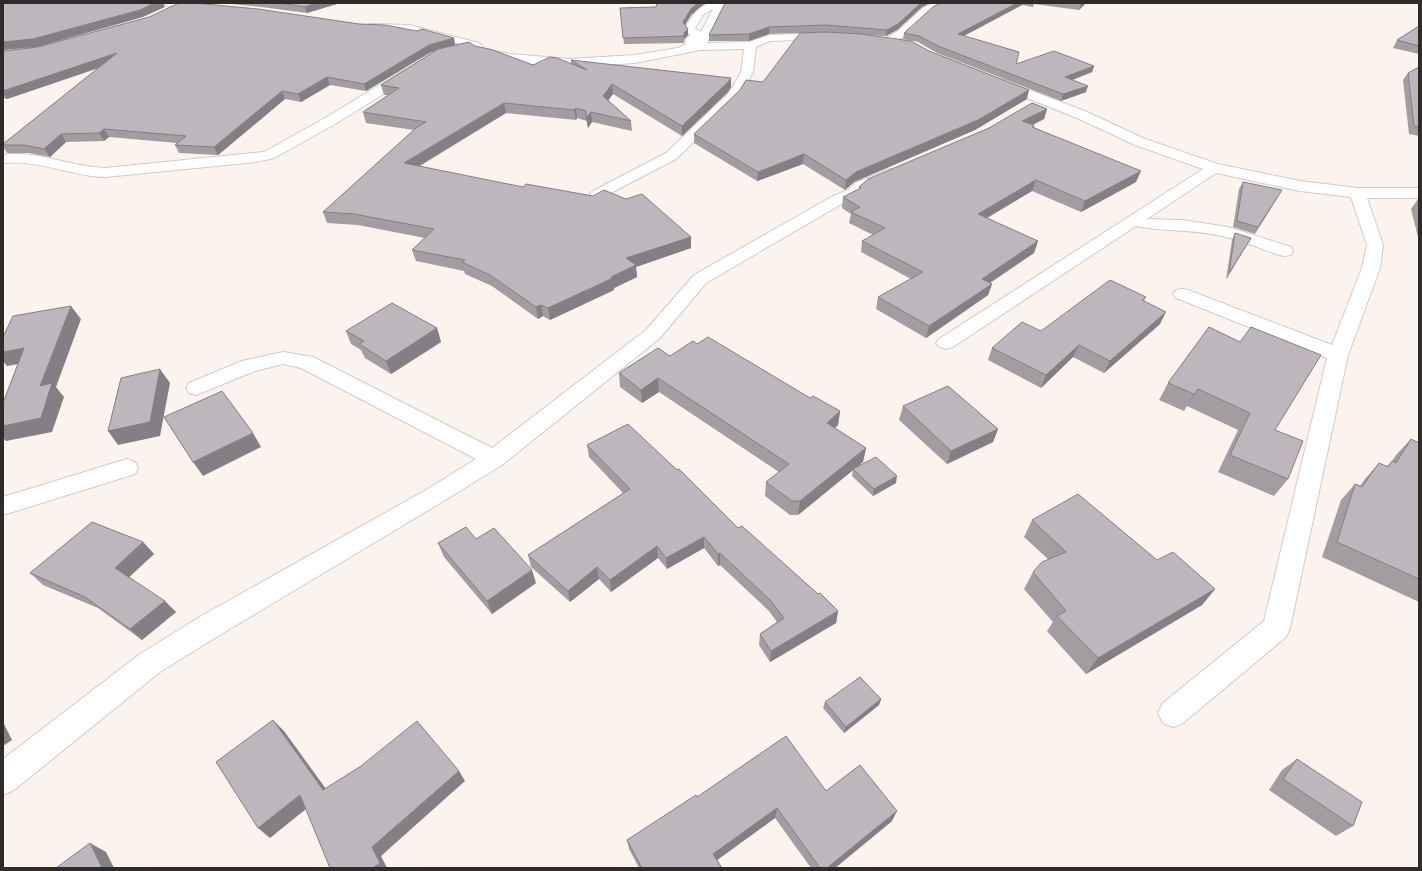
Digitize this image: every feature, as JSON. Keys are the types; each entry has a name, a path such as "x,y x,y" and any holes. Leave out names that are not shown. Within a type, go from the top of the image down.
{"street":[{"path":"168,3 221,8"},
{"path":"700,47 721,3"},
{"path":"682,50 692,46 691,40 697,34 689,29 698,12 704,8 721,3"},
{"path":"887,42 902,33 927,10 941,3"},
{"path":"161,14 183,4"},
{"path":"361,26 409,28 475,45 481,52 570,64 635,59 700,47 750,44 770,38 803,36 839,37"},
{"path":"873,40 907,44"},
{"path":"598,194 671,156 734,95 747,72 750,44"},
{"path":"444,52 475,45"},
{"path":"3,159 22,157 37,159 77,170 96,172 129,171 172,165 256,158 269,155 335,118 416,68"},
{"path":"989,78 1082,116 1140,142 1214,168 1300,186 1358,193 1419,193"},
{"path":"1019,112 1039,99"},
{"path":"3,779 150,663 213,624 434,496 494,459 653,334 700,279 838,199 853,193 860,186 911,164"},
{"path":"946,343 1214,168"},
{"path":"1173,713 1276,628 1338,355 1370,268 1375,245 1358,193"},
{"path":"1134,220 1150,224 1182,225 1228,232 1285,251"},
{"path":"1182,294 1338,355"},
{"path":"196,388 249,366 283,358 306,362 494,459"},
{"path":"3,506 127,468"}],"building":[{"path":"3,3 155,3 140,10 33,39 3,42"},
{"path":"179,3 258,9 359,24 385,25 417,31 422,29 454,38 429,45 364,84 327,77 298,94 282,91 214,147 175,145 186,136 104,129 99,133 61,134 44,149 24,145 3,145 117,53 3,91 3,51 38,47 149,17"},
{"path":"280,3 316,3 305,7"},
{"path":"657,3 698,3 691,9 683,22 688,29 684,33 684,36 623,38 620,8 656,7"},
{"path":"725,3 921,3 898,24 887,30 826,25 769,27 749,34 709,35"},
{"path":"940,3 1017,3 958,34 1019,52 1016,64 1054,51 1094,66 1065,77 1088,86 1063,94 938,46 919,36 904,33 933,7"},
{"path":"1419,26 1419,46 1397,40"},
{"path":"826,32 861,34 911,41 929,51 1029,90 978,120 856,172 846,180 804,154 758,172 694,134 740,90 746,80 763,82 800,33"},
{"path":"469,42 475,46 493,50 533,65 550,57 557,58 587,70 571,60 731,78 682,126 612,84 603,96 631,121 591,112 586,118 586,111 576,108 574,110 504,103 404,163 523,187 526,184 593,196 604,190 626,199 642,194 691,237 626,258 636,265 611,277 613,278 548,308 541,305 536,307 490,275 462,262 465,260 412,250 434,229 354,214 323,212 417,127 426,122 363,112 399,88 381,85 438,49"},
{"path":"1419,67 1419,127 1414,126 1408,73"},
{"path":"1032,103 1047,109 1022,121 1034,125 1032,127 1141,171 1085,201 1036,180 978,214 1038,241 982,279 992,284 929,326 878,297 923,272 862,241 885,228 851,212 860,207 843,197 861,188 859,187 868,179 989,128"},
{"path":"1243,182 1282,190 1258,227 1237,221"},
{"path":"1235,233 1251,238 1229,273"},
{"path":"1110,280 1146,297 1142,300 1166,312 1110,361 1079,345 1046,375 992,348 1022,322 1041,331"},
{"path":"392,303 437,328 386,361 359,344 364,341 346,331"},
{"path":"71,306 40,386 52,383 41,418 3,426 3,403 24,348 3,352 3,337 13,316"},
{"path":"1209,327 1240,342 1251,327 1321,355 1275,430 1303,441 1288,479 1230,455 1250,413 1198,389 1194,394 1168,383"},
{"path":"708,337 810,398 813,396 840,411 827,423 866,448 800,501 792,501 766,482 789,464 658,378 641,390 619,373 658,348 670,356 693,341 697,344"},
{"path":"160,369 150,422 108,431 121,378"},
{"path":"948,386 998,429 951,451 903,406"},
{"path":"222,391 253,433 193,462 164,417"},
{"path":"628,424 677,470 679,469 738,528 742,526 818,594 820,593 838,611 771,651 760,634 784,618 770,600 720,553 718,554 704,537 666,558 657,546 610,580 597,567 568,591 528,555 630,489 587,445"},
{"path":"1411,439 1419,443 1419,579 1337,542 1355,484 1362,487 1379,463 1388,467 1392,461 1396,463"},
{"path":"876,457 897,476 874,489 853,469"},
{"path":"1078,494 1157,560 1173,552 1215,589 1098,658 1057,616 1066,611 1033,572 1042,562 1066,552 1032,520"},
{"path":"92,522 143,542 115,568 165,601 130,629 85,597 30,573"},
{"path":"466,527 476,539 494,528 532,570 487,601 438,543"},
{"path":"860,677 881,699 846,727 825,702"},
{"path":"273,720 323,790 361,766 417,721 459,771 372,847 380,863 373,868 330,868 300,795 258,828 216,762"},
{"path":"786,736 826,791 860,765 897,811 827,868 820,868 777,808 713,854 722,868 642,868 627,840 696,795 697,797"},
{"path":"1297,759 1362,802 1353,826 1283,779"},
{"path":"90,843 102,868 56,868"}]}
